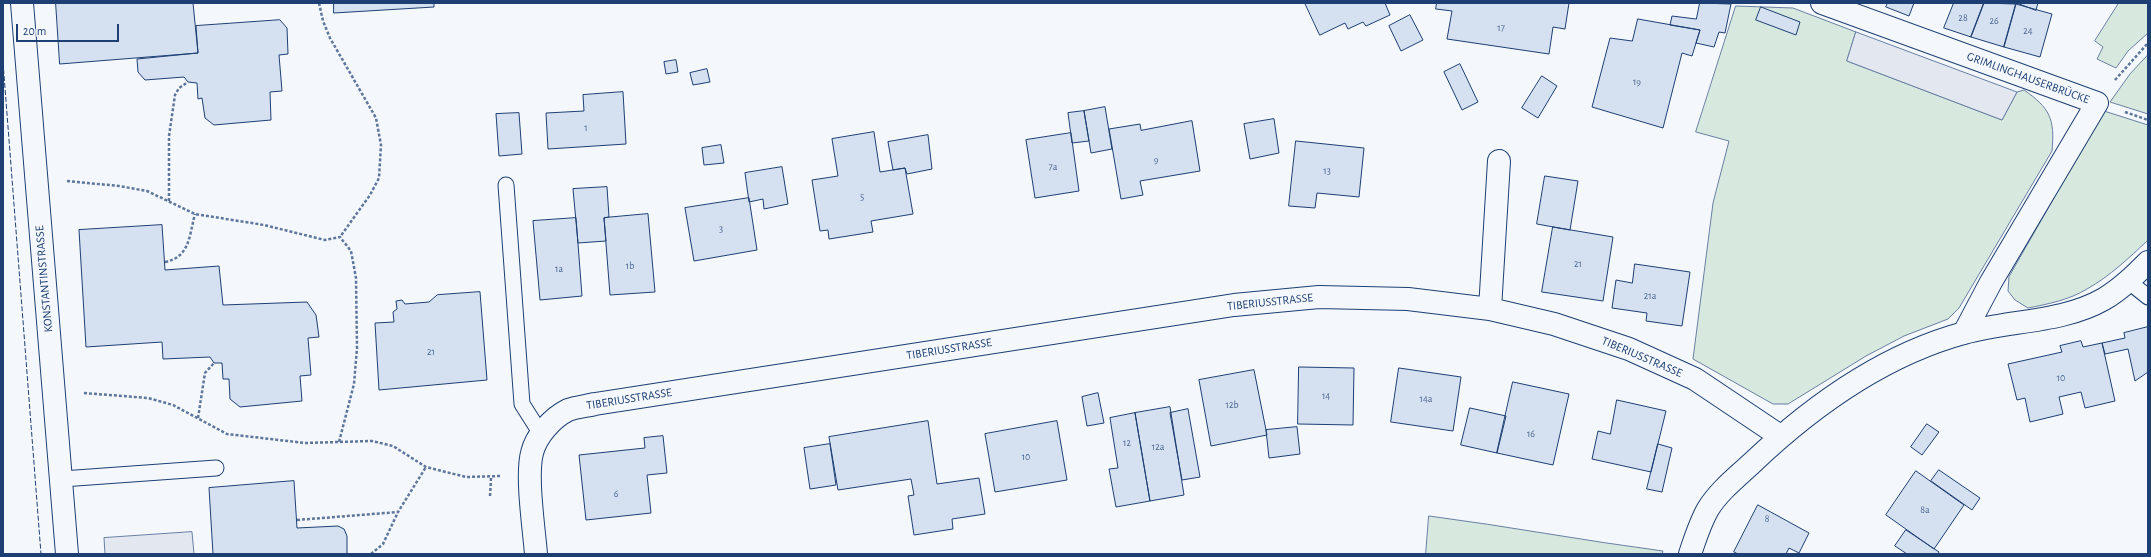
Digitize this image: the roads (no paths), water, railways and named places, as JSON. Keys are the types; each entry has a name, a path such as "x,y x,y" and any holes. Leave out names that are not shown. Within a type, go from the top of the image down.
{"street":[{"name":"KONSTANTINSTRASSE","path":"22,3 67,554"},
{"name":"GRIMLINGHAUSERBRÜCKE","path":"1822,3 2097,103 1990,282 1964,333"},
{"path":"1490,309 1499,161"},
{"path":"1690,554 1695,537 1709,508 1730,483 1780,436 1819,405 1869,373 1912,352 1964,333 2077,311 2104,299 2128,281 2148,262"},
{"name":"TIBERIUSSTRASSE","path":"536,554 530,472 532,453 541,434 553,420 569,410 595,404 1234,305 1319,297 1408,299 1490,309 1554,324 1629,349 1695,379 1780,436"}],"lane":[{"path":"506,185 522,404 541,434"},
{"path":"2128,281 2148,297"},
{"path":"62,479 216,468"}]}
